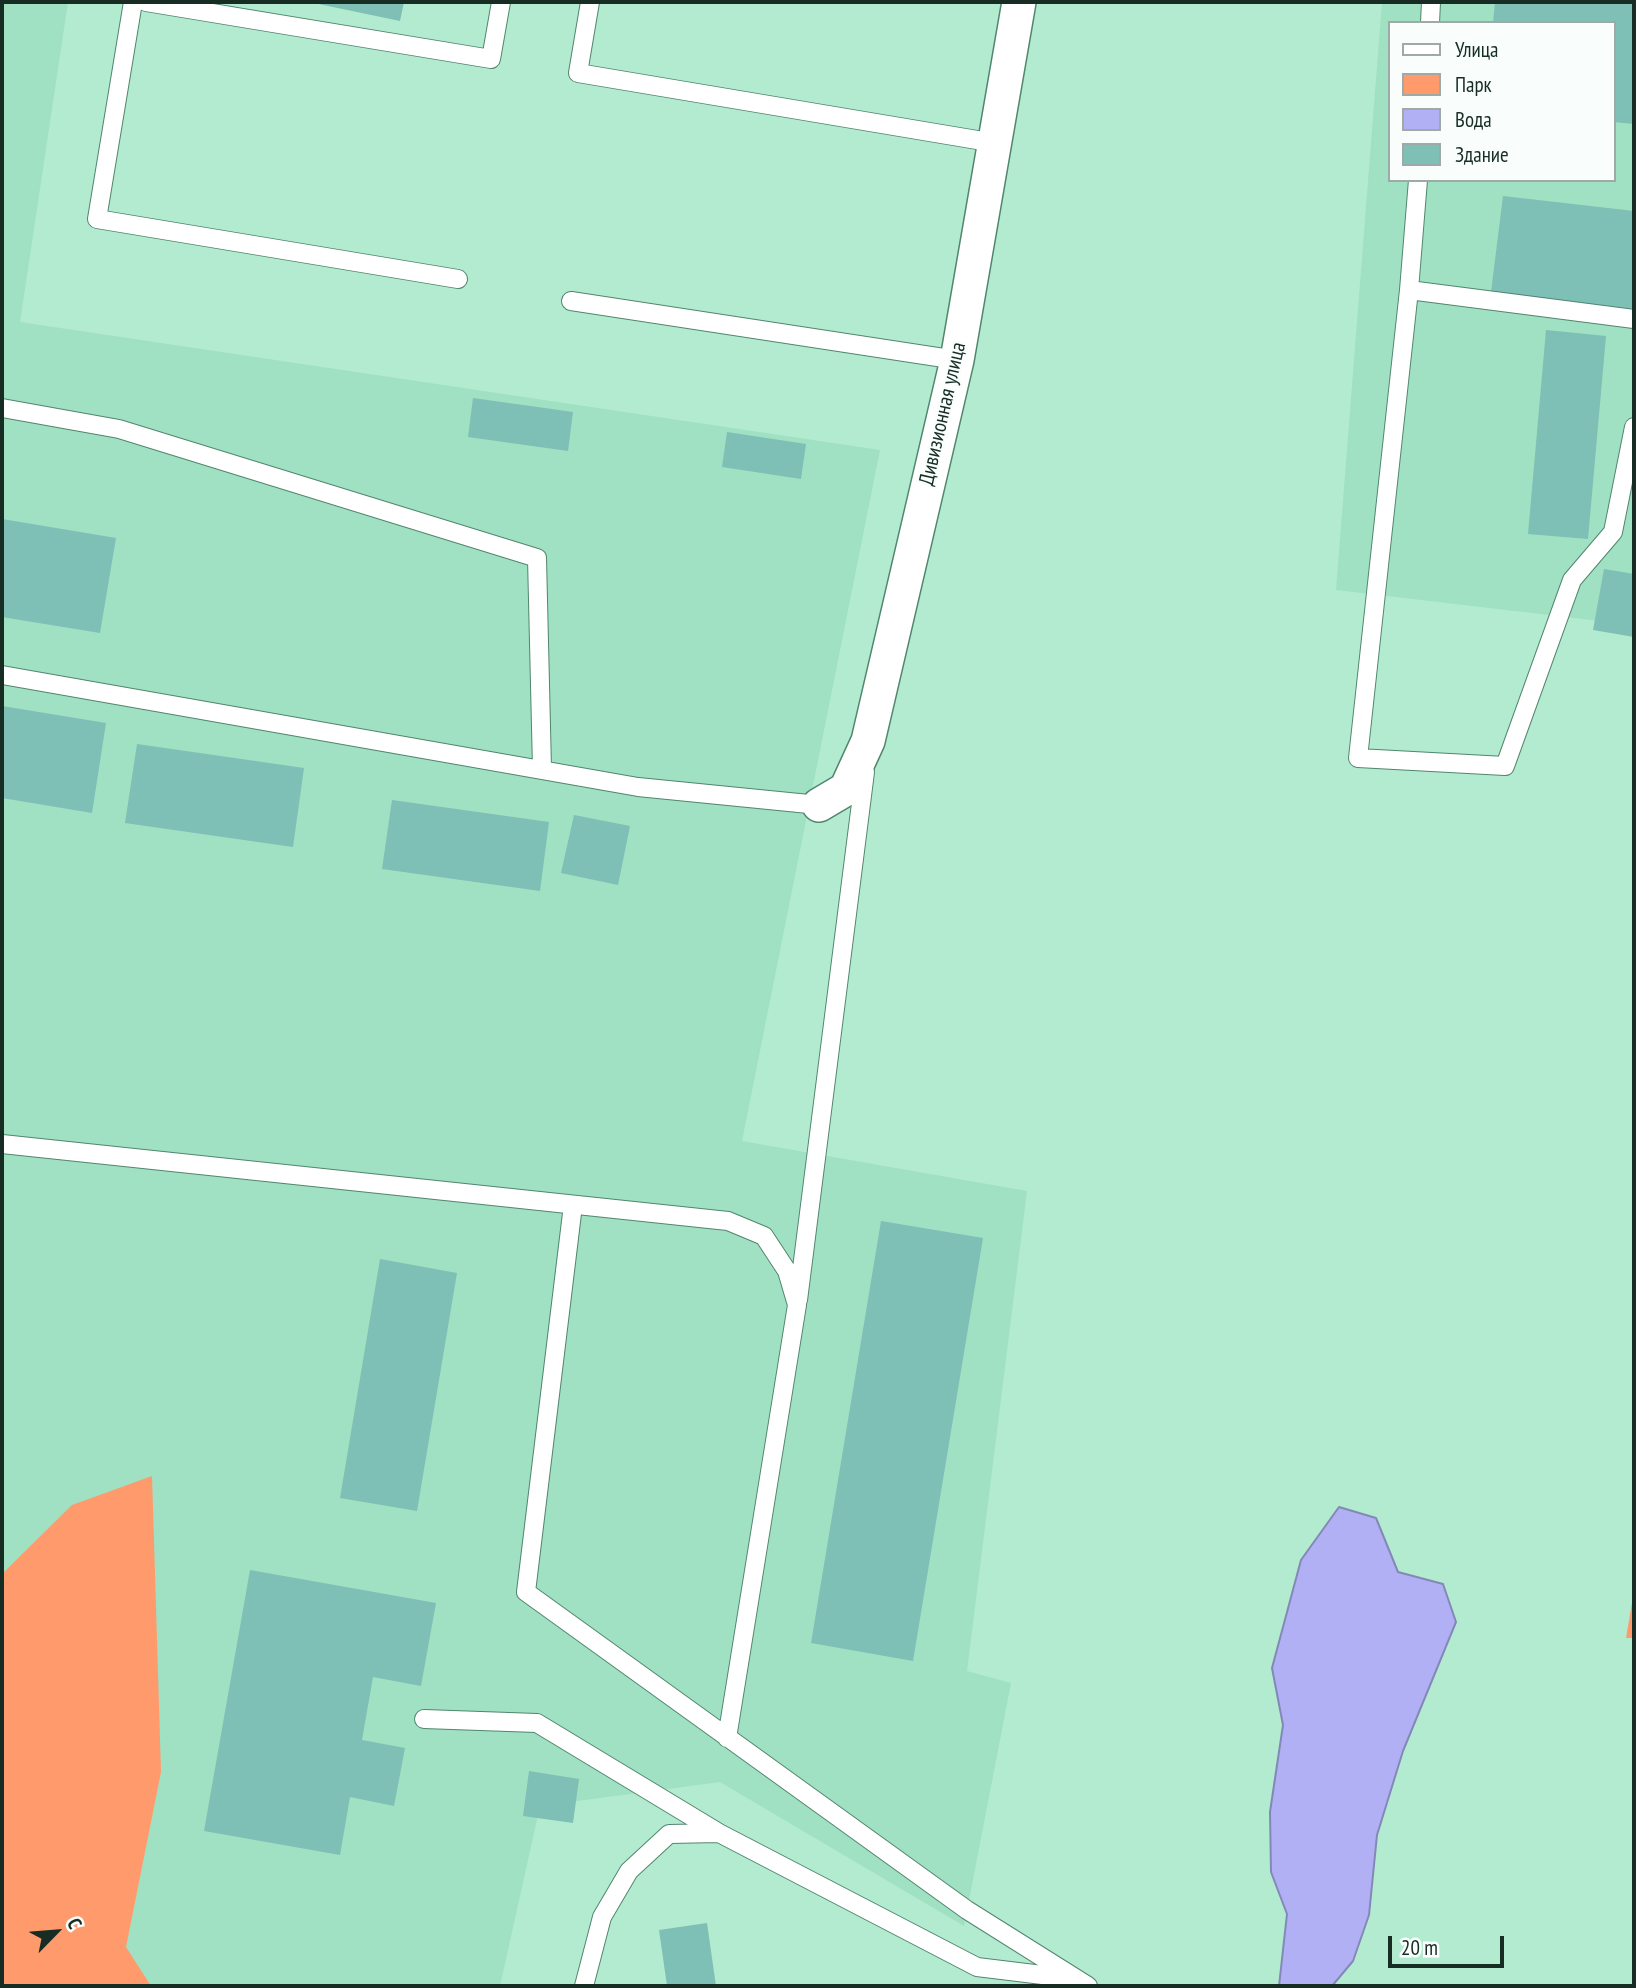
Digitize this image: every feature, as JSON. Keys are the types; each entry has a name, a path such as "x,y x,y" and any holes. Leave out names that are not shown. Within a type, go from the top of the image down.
{"street":[{"name":"Дивизионная улица","path":"818,805 846,789 868,741 957,360 1019,2"}],"lane":[{"path":"133,2 97,219 458,279"},
{"path":"146,2 491,59 501,2"},
{"path":"590,2 578,73 995,143"},
{"path":"1430,21 1432,2"},
{"path":"1418,182 1409,290 1358,758 1505,766 1572,580 1613,532 1634,426"},
{"path":"1409,290 1634,319"},
{"path":"571,301 957,360"},
{"path":"2,408 119,429 537,558 542,769"},
{"path":"2,675 638,787 818,805"},
{"path":"727,1738 797,1305 849,911 868,741"},
{"path":"2,1144 728,1221 764,1236 786,1271 797,1305"},
{"path":"573,1205 526,1592 967,1910 1081,1983"},
{"path":"424,1719 537,1723 719,1833 977,1966 1081,1983"},
{"path":"584,1986 602,1917 629,1871 669,1834 719,1833"}],"shaded area":[{"path":"2,2 68,2 20,322 880,450 742,1141 1027,1191 967,1671 1011,1683 964,1926 720,1782 540,1806 500,1986 2,1986"},
{"path":"1382,2 1634,2 1634,625 1336,590"}],"green space":[{"path":"152,1476 161,1772 126,1947 151,1986 2,1986 2,1574 72,1505"},
{"path":"1634,1591 1634,1638 1626,1638"}],"water":[{"path":"1339,1507 1376,1518 1398,1572 1443,1584 1456,1622 1403,1751 1377,1835 1369,1915 1353,1961 1332,1986 1279,1986 1287,1914 1271,1872 1270,1812 1283,1725 1272,1668 1301,1560"}],"building":[{"path":"309,2 404,2 400,21"},
{"path":"1495,2 1634,2 1634,124 1615,122 1615,21 1493,21"},
{"path":"1503,196 1634,211 1634,309 1491,292"},
{"path":"1546,330 1606,336 1588,539 1528,534"},
{"path":"473,398 573,412 568,451 468,437"},
{"path":"727,432 806,444 801,479 722,467"},
{"path":"2,519 116,538 100,633 2,617"},
{"path":"1604,569 1634,574 1634,637 1593,630"},
{"path":"2,706 106,723 92,813 2,798"},
{"path":"137,744 304,768 293,847 125,823"},
{"path":"392,800 549,822 540,891 382,869"},
{"path":"574,815 630,826 618,885 561,873"},
{"path":"881,1221 983,1238 913,1661 811,1643"},
{"path":"380,1259 457,1273 417,1511 340,1498"},
{"path":"250,1570 436,1603 421,1686 373,1677 362,1740 405,1748 394,1806 350,1797 340,1855 204,1831"},
{"path":"529,1771 579,1779 573,1823 523,1816"},
{"path":"707,1923 716,1986 667,1986 659,1930"}]}
